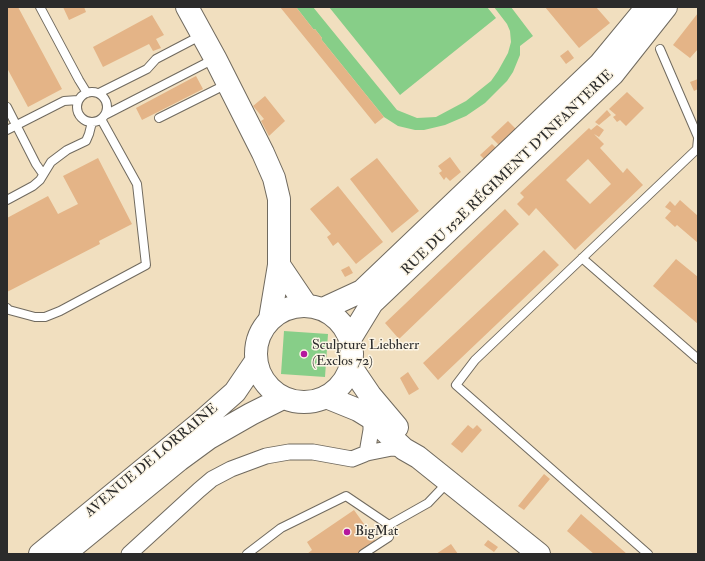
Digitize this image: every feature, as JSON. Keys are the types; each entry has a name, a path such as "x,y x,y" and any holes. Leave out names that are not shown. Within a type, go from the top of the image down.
{"main road":[{"path":"187,7 215,58 274,178 279,199 279,265 270,319"},
{"name":"RUE DU 152E RÉGIMENT D'INFANTERIE","path":"315,307 362,291 600,64 647,7"},
{"name":"RUE DU 152E RÉGIMENT D'INFANTERIE","path":"350,339 372,303 613,74 666,7"},
{"path":"279,265 315,307"},
{"path":"293,306 315,307 335,316 344,326 350,339 353,353 351,367 345,380 337,390 326,397 312,402 297,402 283,398 270,389 261,376 256,361 256,345 261,331 270,319 281,311 293,306"},
{"name":"AVENUE DE LORRAINE","path":"40,554 200,423 235,392 256,361"},
{"path":"351,367 370,395 411,444 411,453"},
{"path":"326,397 358,410 371,418 411,453 539,554"},
{"name":"AVENUE DE LORRAINE","path":"64,554 179,460 209,438 283,398"}],"street":[{"path":"367,453 371,430 371,418"},
{"path":"137,550 212,479 231,469 266,456 289,452 313,452 352,459 367,453 392,448 411,453"}],"lane":[{"path":"40,7 87,93"},
{"path":"99,93 148,69 156,59 202,35"},
{"path":"648,554 456,385 475,360 697,149 698,138 660,49"},
{"path":"103,117 107,110 106,101 103,96 95,92 87,93 81,96 77,105 79,115 87,121 97,121 215,58"},
{"path":"159,118 227,83"},
{"path":"7,130 64,101 78,100"},
{"path":"7,107 36,164 43,174"},
{"path":"7,308 9,310 36,317 45,317 60,311 146,265 137,184 103,117"},
{"path":"7,200 33,186 40,180 51,162 67,150 86,141 92,122"},
{"path":"582,258 698,359"},
{"path":"389,525 428,503 448,481"},
{"path":"247,554 281,528 346,496 389,525"},
{"path":"363,554 389,537 389,525"}],"green space":[{"path":"296,7 313,7 397,110 417,118 436,117 466,101 491,81 498,71 508,53 511,42 510,31 507,24 494,7 511,7 533,36 520,46 520,55 513,72 507,81 485,103 466,116 445,125 424,130 415,130 398,126 384,117"},
{"path":"329,7 487,7 496,18 400,95"},
{"path":"284,331 328,334 325,377 281,374"}],"building":[{"path":"7,7 18,7 62,89 28,107 7,68"},
{"path":"63,7 84,7 86,12 69,20"},
{"path":"280,7 296,7 384,117 375,124"},
{"path":"545,7 596,7 610,23 579,48"},
{"path":"698,13 698,49 690,58 673,45"},
{"path":"152,15 164,35 156,39 161,48 153,51 149,44 103,67 93,47"},
{"path":"568,50 574,58 566,64 560,56"},
{"path":"196,76 203,89 142,120 136,108"},
{"path":"698,79 698,89 694,91 690,82"},
{"path":"627,92 644,108 626,126 620,120 617,122 613,117 616,115 609,109"},
{"path":"265,96 285,121 269,136 261,121 264,119 253,106"},
{"path":"607,110 611,115 599,125 595,122"},
{"path":"508,121 517,130 500,146 491,137"},
{"path":"597,125 604,130 599,137 594,134 604,144 600,148 623,173 627,168 643,185 575,250 536,208 529,216 517,204 524,197 520,193 589,128 591,130","holes":["588,159 611,184 590,204 566,180"]},
{"path":"492,144 496,148 484,159 480,155"},
{"path":"450,157 461,172 450,181 446,177 444,180 439,173 442,171 438,166"},
{"path":"98,158 132,224 99,241 100,244 7,292 7,218 48,196 58,214 78,204 63,176"},
{"path":"377,158 419,211 392,233 350,179"},
{"path":"338,186 383,242 356,264 338,242 333,246 327,237 331,234 310,209"},
{"path":"680,200 698,216 698,243 677,225 675,227 665,218 671,211 665,207 670,201 675,206"},
{"path":"505,209 519,224 399,339 385,323"},
{"path":"544,250 559,265 438,380 423,363"},
{"path":"676,259 698,277 698,324 653,286"},
{"path":"349,266 353,273 345,277 341,270"},
{"path":"408,372 419,389 409,395 400,378"},
{"path":"468,425 473,429 477,425 482,430 462,453 451,444"},
{"path":"544,474 550,479 524,510 518,506"},
{"name":"BigMat","path":"354,510 369,531 373,532 371,534 376,542 361,554 307,554 312,550 307,542"},
{"path":"581,514 627,554 594,554 567,531"},
{"path":"488,540 498,547 494,552 484,545"},
{"path":"451,544 458,554 436,554"}],"place":[{"name":"Sculpture Liebherr (Exclos 72)","path":"304,354"},
{"name":"BigMat","path":"347,532"}]}
